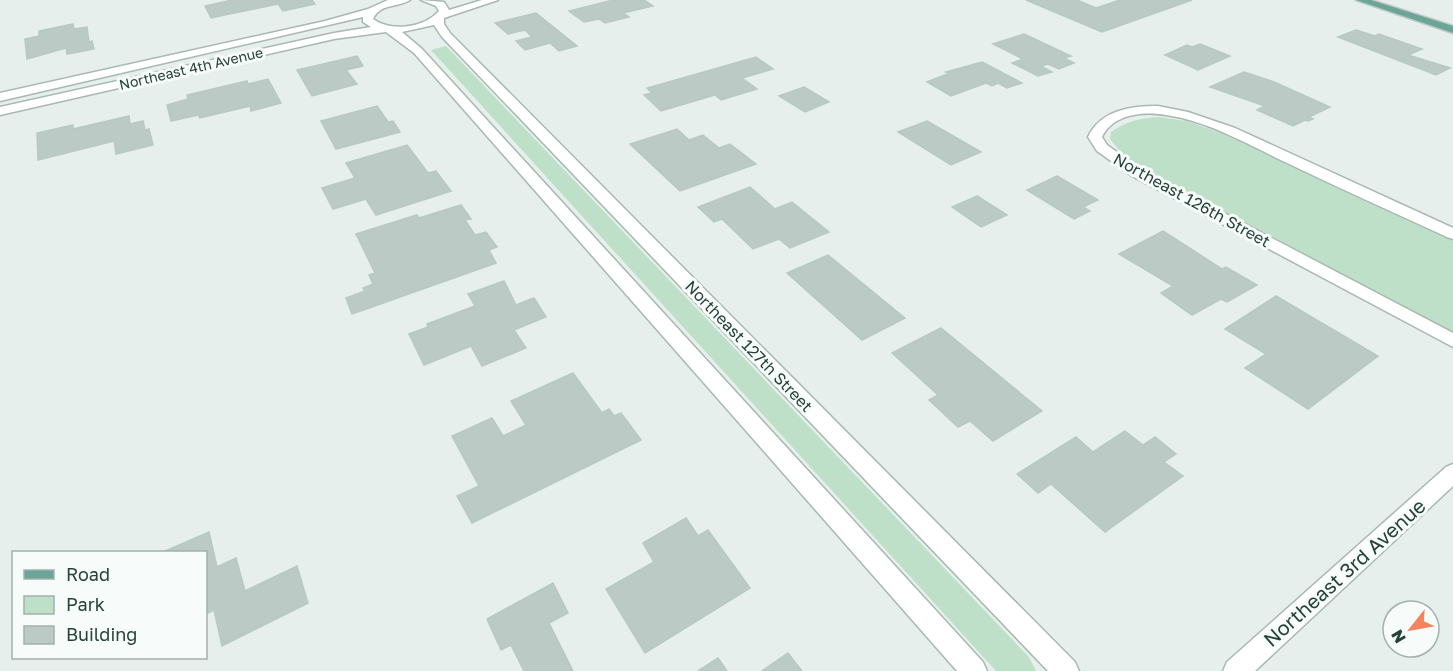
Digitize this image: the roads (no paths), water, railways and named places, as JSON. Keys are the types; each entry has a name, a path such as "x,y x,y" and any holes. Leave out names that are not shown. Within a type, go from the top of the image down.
{"main road":[{"path":"1361,0 1453,30"}],"street":[{"name":"Northeast 4th Avenue","path":"0,97 327,24 373,7 405,0"},
{"name":"Northeast 127th Street","path":"427,0 440,4 444,11 439,24 446,35 1066,671"},
{"path":"441,16 493,0"},
{"path":"373,7 367,20 375,27 386,29 414,47 974,671"},
{"name":"Northeast 4th Avenue","path":"0,111 334,36 413,28 441,16"},
{"name":"Northeast 126th Street","path":"1453,234 1242,136 1189,116 1165,111 1143,110 1125,113 1108,120 1098,128 1095,137 1102,148 1137,173 1453,341"},
{"name":"Northeast 3rd Avenue","path":"1236,671 1453,473"}]}
